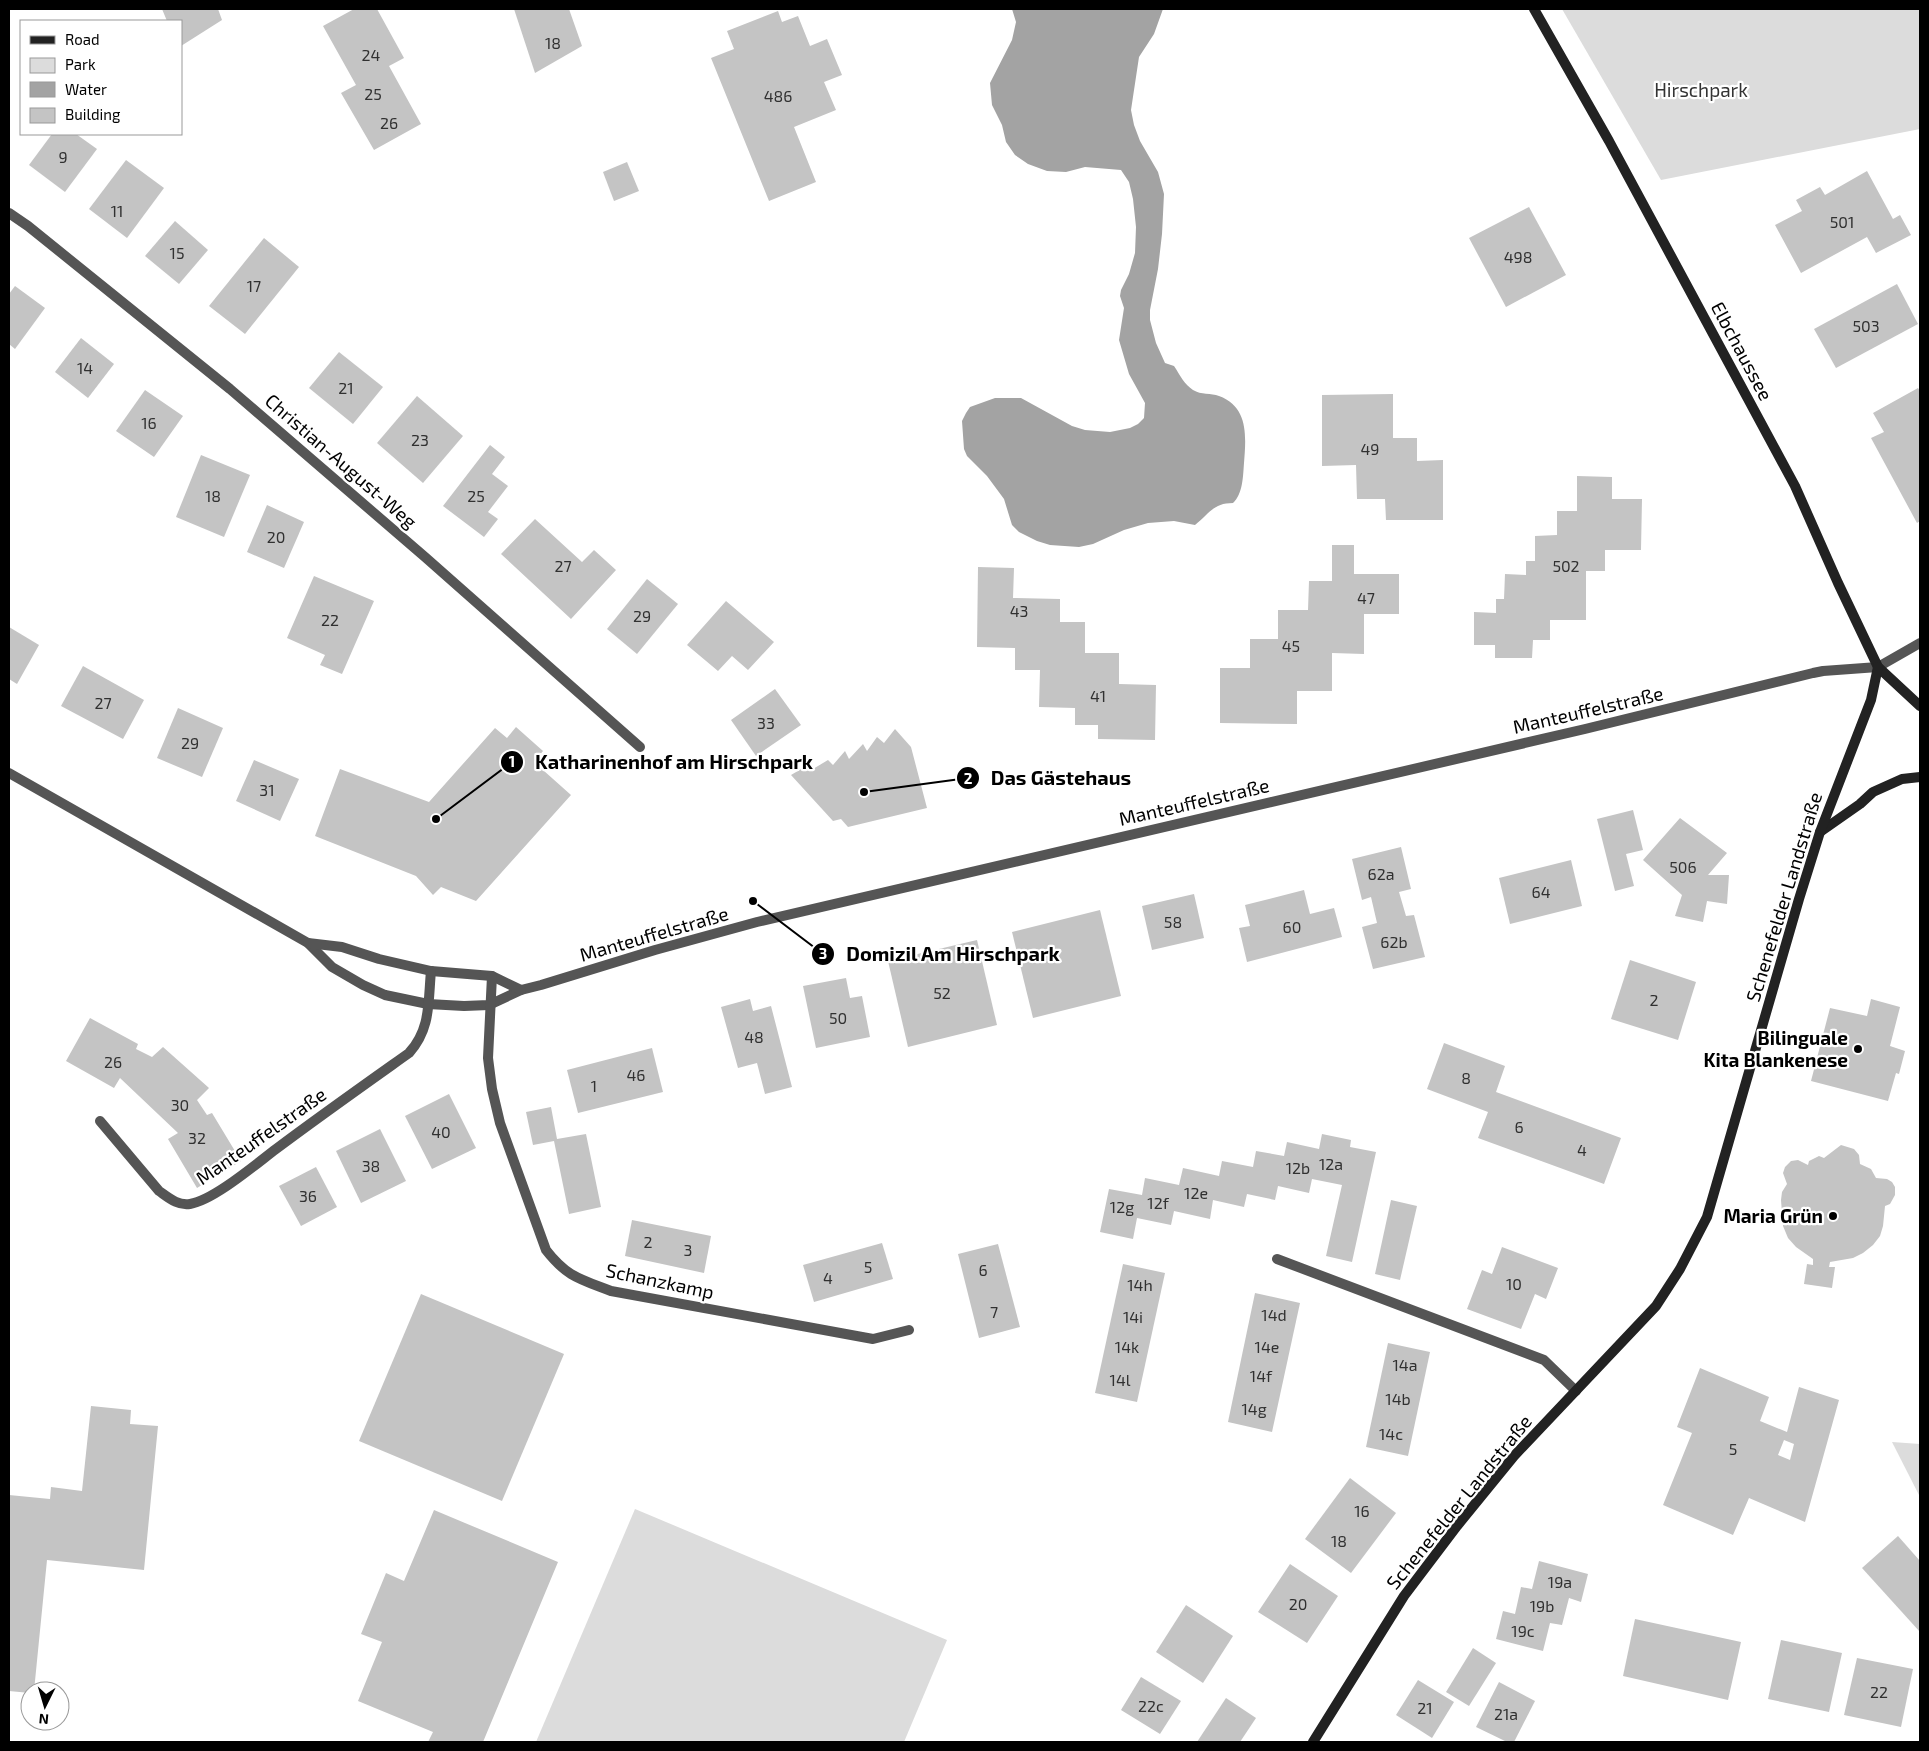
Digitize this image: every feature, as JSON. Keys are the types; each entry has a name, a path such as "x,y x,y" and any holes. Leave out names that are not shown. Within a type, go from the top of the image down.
{"main road":[{"name":"Elbchaussee","path":"1534,9 1609,141 1795,486 1878,667 1920,706"},
{"name":"Schenefelder Landstraße","path":"1313,1742 1404,1596 1457,1526 1514,1456 1656,1306 1680,1269 1707,1217 1796,909 1820,832 1871,700 1878,667"},
{"path":"1820,832 1860,804 1873,792 1902,779 1920,777"}],"street":[{"name":"Christian-August-Weg","path":"9,213 36,232 230,389 425,557 640,747"},
{"path":"1878,667 1920,643"},
{"name":"Manteuffelstraße","path":"9,773 308,943 332,967 363,985 385,995 428,1004 489,1005 521,990 541,986 655,950 757,922 1737,693 1823,670 1878,667"},
{"name":"Manteuffelstraße","path":"308,943 342,947 379,959 430,971 492,976 521,990"},
{"name":"Manteuffelstraße","path":"100,1121 160,1191 171,1200 183,1204 192,1204 214,1193 249,1171 408,1053 423,1035 428,1004 430,971"},
{"name":"Schanzkamp","path":"492,976 489,1005 488,1058 492,1089 500,1123 546,1250 559,1266 575,1277 611,1291 872,1339 909,1330"},
{"path":"1277,1259 1544,1360 1576,1391"}],"green space":[{"name":"Hirschpark","path":"1562,9 1920,9 1920,129 1661,180"},
{"path":"1892,1442 1920,1444 1920,1497"},
{"path":"635,1509 947,1640 904,1742 536,1742"}],"water":[{"path":"1012,9 1163,9 1154,34 1139,57 1131,110 1140,141 1158,172 1164,194 1162,234 1150,320 1156,343 1165,363 1174,366 1193,390 1199,393 1219,396 1236,407 1241,415 1245,433 1242,484 1239,495 1233,503 1226,503 1216,507 1195,525 1174,521 1148,523 1124,530 1093,544 1079,547 1050,545 1037,541 1019,532 1012,525 1004,499 987,476 967,456 964,449 962,421 966,413 970,407 995,398 1021,398 1072,426 1085,430 1110,432 1130,428 1144,418 1145,403 1129,374 1119,340 1124,308 1120,296 1121,290 1129,274 1135,253 1136,227 1129,182 1121,170 1085,167 1066,172 1047,171 1028,164 1015,155 1006,142 1002,125 992,105 990,83 1012,40 1016,22"}],"building":[{"path":"162,9 218,9 222,20 182,45 182,20 167,20"},
{"path":"354,9 377,9 404,58 389,66 421,124 374,150 341,93 356,85 323,26"},
{"path":"514,9 569,9 582,46 535,73"},
{"path":"778,11 782,22 798,16 810,46 827,39 842,75 824,82 836,110 794,127 816,182 769,201 711,58 734,49 727,31"},
{"path":"51,135 77,135 97,149 65,192 29,165"},
{"path":"126,160 164,188 127,238 89,209"},
{"path":"627,162 639,191 614,201 603,172"},
{"path":"1867,171 1893,219 1900,215 1911,235 1876,253 1867,237 1801,273 1775,225 1802,211 1796,200 1820,187 1825,195"},
{"path":"1529,207 1566,275 1506,307 1469,238"},
{"path":"175,221 208,250 179,284 145,256"},
{"path":"264,238 299,267 245,334 209,306"},
{"path":"1897,284 1918,324 1836,368 1814,329"},
{"path":"15,286 45,308 15,349 9,344 9,294"},
{"path":"81,338 114,364 88,398 55,372"},
{"path":"339,352 383,387 353,424 309,388"},
{"path":"1918,388 1920,391 1920,521 1917,523 1871,438 1884,432 1873,413"},
{"path":"145,390 183,416 154,457 116,431"},
{"path":"1393,394 1393,438 1417,438 1417,461 1443,460 1443,520 1386,520 1385,499 1357,499 1356,465 1322,466 1322,395"},
{"path":"417,396 463,436 423,483 377,443"},
{"path":"490,445 505,457 492,474 508,486 488,512 498,519 484,537 443,506"},
{"path":"201,455 250,475 224,537 176,517"},
{"path":"1577,476 1612,477 1612,499 1642,499 1641,550 1605,550 1605,571 1586,571 1586,620 1550,620 1550,640 1533,640 1532,658 1495,658 1495,645 1474,645 1474,612 1496,613 1496,599 1504,599 1505,574 1526,575 1526,561 1535,561 1535,536 1557,535 1557,511 1577,511"},
{"path":"267,505 304,522 284,568 247,552"},
{"path":"535,519 582,562 594,550 616,570 571,619 501,554"},
{"path":"1332,545 1354,545 1354,574 1399,574 1399,614 1364,614 1364,654 1332,653 1332,691 1297,691 1297,724 1220,723 1220,668 1250,668 1250,639 1278,639 1278,610 1308,610 1309,581 1332,581"},
{"path":"978,567 1014,568 1013,598 1060,599 1060,622 1085,622 1085,653 1119,653 1119,684 1156,685 1155,740 1098,739 1098,725 1075,725 1075,708 1039,707 1040,670 1015,670 1015,648 977,647"},
{"path":"314,576 374,601 342,674 320,665 325,655 287,638"},
{"path":"647,579 678,604 637,654 607,629"},
{"path":"726,601 774,642 748,670 732,656 718,671 687,645"},
{"path":"9,627 39,645 17,684 9,679"},
{"path":"83,666 144,700 123,739 61,706"},
{"path":"775,689 801,725 756,756 731,720"},
{"path":"178,708 223,728 202,777 157,758"},
{"path":"516,727 543,751 534,762 571,795 476,901 441,887 433,895 416,876 315,836 340,769 429,802 495,728 507,738"},
{"path":"895,729 911,747 927,808 848,827 841,819 833,821 791,775 808,765 813,769 828,760 833,765 845,751 849,759 863,744 867,751 877,737 884,743"},
{"path":"254,760 299,779 280,821 236,801"},
{"path":"1633,810 1643,850 1626,854 1634,886 1615,891 1597,819"},
{"path":"1680,818 1727,853 1708,875 1729,875 1727,904 1707,901 1703,922 1675,916 1682,895 1643,860"},
{"path":"1401,847 1411,889 1399,892 1406,916 1414,915 1425,957 1373,969 1362,927 1377,923 1371,897 1362,900 1352,859"},
{"path":"1571,860 1582,906 1510,924 1499,878"},
{"path":"1304,890 1310,914 1334,908 1342,937 1247,962 1239,928 1250,926 1245,905"},
{"path":"1194,894 1204,938 1152,950 1142,906"},
{"path":"1100,910 1121,996 1033,1018 1012,932"},
{"path":"977,940 997,1025 908,1047 888,961"},
{"path":"1630,960 1696,982 1678,1040 1611,1019"},
{"path":"846,978 850,998 862,996 870,1037 816,1048 803,986"},
{"path":"750,999 753,1011 771,1006 792,1087 765,1094 757,1063 738,1068 721,1007"},
{"name":"Bilinguale Kita Blankenese","path":"1871,999 1900,1007 1890,1046 1905,1051 1899,1074 1896,1073 1888,1101 1811,1081 1830,1008 1867,1016"},
{"path":"90,1018 138,1044 136,1049 152,1057 163,1047 209,1088 197,1100 207,1115 212,1113 241,1161 197,1188 168,1139 178,1133 120,1078 114,1088 66,1061"},
{"path":"1444,1043 1505,1066 1496,1092 1621,1138 1604,1184 1478,1138 1488,1112 1427,1089"},
{"path":"652,1048 663,1092 578,1113 567,1070"},
{"path":"449,1094 476,1148 432,1169 405,1116"},
{"path":"551,1107 557,1139 586,1134 601,1207 569,1214 554,1141 533,1145 526,1112"},
{"path":"380,1129 406,1181 361,1203 336,1151"},
{"path":"1322,1134 1351,1140 1350,1147 1376,1152 1352,1262 1326,1256 1342,1185 1312,1179 1309,1193 1278,1186 1275,1200 1247,1194 1244,1207 1213,1200 1210,1219 1174,1211 1171,1225 1137,1218 1133,1239 1100,1232 1109,1189 1142,1195 1145,1178 1179,1185 1183,1168 1219,1176 1222,1161 1253,1167 1256,1151 1284,1156 1287,1142 1319,1149"},
{"name":"Maria Grün","path":"1841,1145 1854,1149 1859,1155 1860,1164 1871,1169 1876,1178 1887,1179 1892,1182 1895,1187 1895,1195 1890,1204 1885,1206 1880,1236 1873,1245 1853,1258 1830,1262 1829,1267 1835,1267 1832,1288 1804,1284 1807,1264 1813,1265 1813,1259 1796,1247 1788,1238 1783,1226 1781,1200 1782,1192 1787,1184 1783,1173 1785,1167 1791,1161 1798,1160 1808,1165 1809,1161 1819,1156 1824,1158"},
{"path":"316,1167 337,1207 301,1226 279,1186"},
{"path":"1391,1200 1417,1206 1400,1280 1375,1274"},
{"path":"632,1220 711,1236 704,1273 625,1256"},
{"path":"882,1243 893,1279 814,1302 803,1265"},
{"path":"998,1244 1020,1327 979,1338 958,1254"},
{"path":"1502,1247 1558,1268 1546,1299 1535,1294 1521,1329 1467,1309 1482,1270 1492,1274"},
{"path":"1123,1264 1165,1273 1137,1402 1095,1393"},
{"path":"1255,1293 1300,1303 1272,1432 1228,1422"},
{"path":"421,1294 564,1354 502,1501 359,1441"},
{"path":"1388,1343 1430,1352 1408,1456 1366,1447"},
{"path":"1700,1368 1769,1397 1760,1421 1787,1432 1799,1387 1839,1400 1805,1522 1749,1498 1733,1535 1663,1505 1692,1433 1677,1427","holes":["1784,1440 1794,1444 1790,1460 1778,1455"]},
{"path":"91,1406 131,1410 130,1424 158,1426 144,1570 47,1560 35,1681 20,1681 20,1692 9,1691 9,1495 50,1499 51,1487 82,1491"},
{"path":"1350,1478 1396,1513 1351,1573 1305,1539"},
{"path":"434,1510 558,1562 483,1742 428,1742 433,1732 358,1701 382,1642 361,1634 386,1573 404,1581"},
{"path":"1898,1536 1920,1561 1920,1632 1862,1568"},
{"path":"1539,1561 1588,1574 1581,1602 1569,1598 1562,1625 1550,1623 1543,1651 1496,1639 1503,1611 1515,1614 1521,1587 1532,1589"},
{"path":"1290,1564 1338,1596 1307,1643 1258,1612"},
{"path":"1186,1605 1233,1636 1203,1683 1156,1652"},
{"path":"1635,1619 1741,1642 1728,1700 1623,1676"},
{"path":"1781,1640 1842,1653 1829,1712 1768,1699"},
{"path":"1473,1648 1496,1663 1469,1706 1446,1692"},
{"path":"1857,1658 1913,1669 1901,1727 1844,1715"},
{"path":"1141,1677 1181,1701 1160,1734 1121,1710"},
{"path":"1418,1680 1454,1702 1432,1738 1396,1715"},
{"path":"1499,1682 1535,1701 1514,1742 1507,1742 1476,1727"},
{"path":"1226,1698 1256,1718 1240,1742 1197,1742"}],"place":[{"name":"Das Gästehaus","path":"864,792"},
{"name":"Katharinenhof am Hirschpark","path":"436,819"},
{"name":"Domizil Am Hirschpark","path":"753,901"},
{"name":"Bilinguale Kita Blankenese","path":"1858,1049"},
{"name":"Maria Grün","path":"1833,1216"}]}
